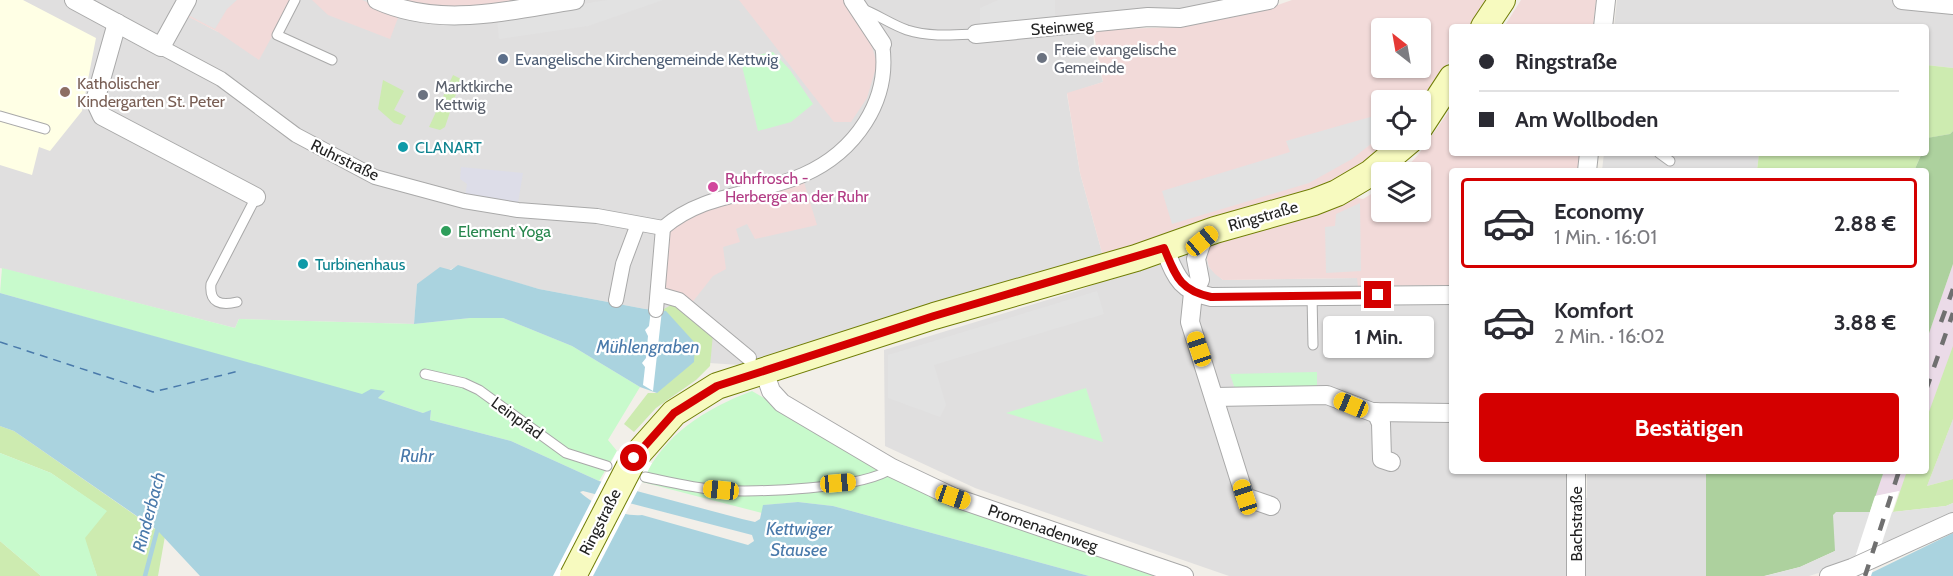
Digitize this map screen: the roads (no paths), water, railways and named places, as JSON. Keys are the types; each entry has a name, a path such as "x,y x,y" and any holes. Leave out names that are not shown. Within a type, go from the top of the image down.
{"main road":[{"path":"1486,24 1502,0"},
{"path":"1431,110 1449,83"},
{"name":"Ringstraße","path":"573,576 640,467 659,428 690,401 756,364 1293,209 1337,193 1371,173 1398,150"}],"street":[{"name":"Ruhrstraße","path":"74,0 221,79 296,135 375,177 464,201 663,228"},
{"path":"160,47 187,0"},
{"path":"377,0 403,10 436,17 491,13 575,0"},
{"name":"Steinweg","path":"976,34 1148,17 1180,18 1269,0"},
{"path":"1603,24 1606,0"},
{"path":"1902,0 1953,5"},
{"path":"656,310 663,228 680,213 724,197 803,175 834,156 859,132 876,104 883,81 882,44 855,4"},
{"path":"117,23 95,101 102,116 256,197"},
{"path":"616,300 623,264 638,224"},
{"path":"1215,230 1202,241 1196,259 1200,280 1193,293 1190,322 1245,497 1271,506"},
{"path":"1164,248 1179,280 1193,293 1211,297 1449,295"},
{"path":"658,294 679,300 756,364"},
{"name":"Promenadenweg","path":"756,364 771,391 782,403 892,468 953,497 1184,576"},
{"path":"1214,397 1328,395 1376,412 1449,413"},
{"path":"1376,412 1381,423 1382,459 1391,462"},
{"name":"Bachstraße","path":"1576,474 1576,576"},
{"path":"1829,576 1852,568 1953,522"}],"lane":[{"path":"295,0 277,35 332,60"},
{"name":"Steinweg","path":"855,4 906,30 933,35 976,34"},
{"path":"0,116 45,129"},
{"path":"1663,156 1670,161"},
{"path":"237,302 227,304 217,302 212,297 211,284 256,197"},
{"path":"1312,295 1313,345"},
{"name":"Leinpfad","path":"425,374 464,383 479,390 566,453 607,466"},
{"path":"640,467 695,488 759,490 859,482 883,475 892,468"}],"water":[{"name":"Mühlengraben","path":"458,265 539,289 666,311 695,343 694,362 657,393 640,387 572,346 503,318 470,318 414,324 417,284 440,267 451,270"},
{"path":"0,293 362,394 371,389 385,391 378,398 423,413 431,410 430,420 511,441 599,481 742,519 755,522 760,519 763,505 798,502 833,506 1089,576 200,576 157,530 14,431 0,426","holes":["580,492 752,535 754,541 748,545 642,515 618,512 593,502"]},
{"path":"1953,533 1953,576 1864,576 1869,574"}],"waterway":[{"name":"Rinderbach","path":"145,576 158,527"}],"railway":[{"path":"1941,322 1953,289"},
{"path":"1929,381 1953,313"},
{"path":"1865,576 1898,474"}],"place":[{"name":"Freie evangelische Gemeinde","path":"1042,58"},
{"name":"Evangelische Kirchengemeinde Kettwig","path":"503,59"},
{"name":"Katholischer Kindergarten St. Peter","path":"65,92"},
{"name":"Marktkirche Kettwig","path":"423,95"},
{"name":"CLANART","path":"403,147"},
{"name":"Ruhrfrosch - Herberge an der Ruhr","path":"713,187"},
{"name":"Element Yoga","path":"446,231"},
{"name":"Turbinenhaus","path":"303,264"}],"water label":[{"name":"Ruhr","path":"417,456"},
{"name":"Kettwiger Stausee","path":"799,539"}]}
